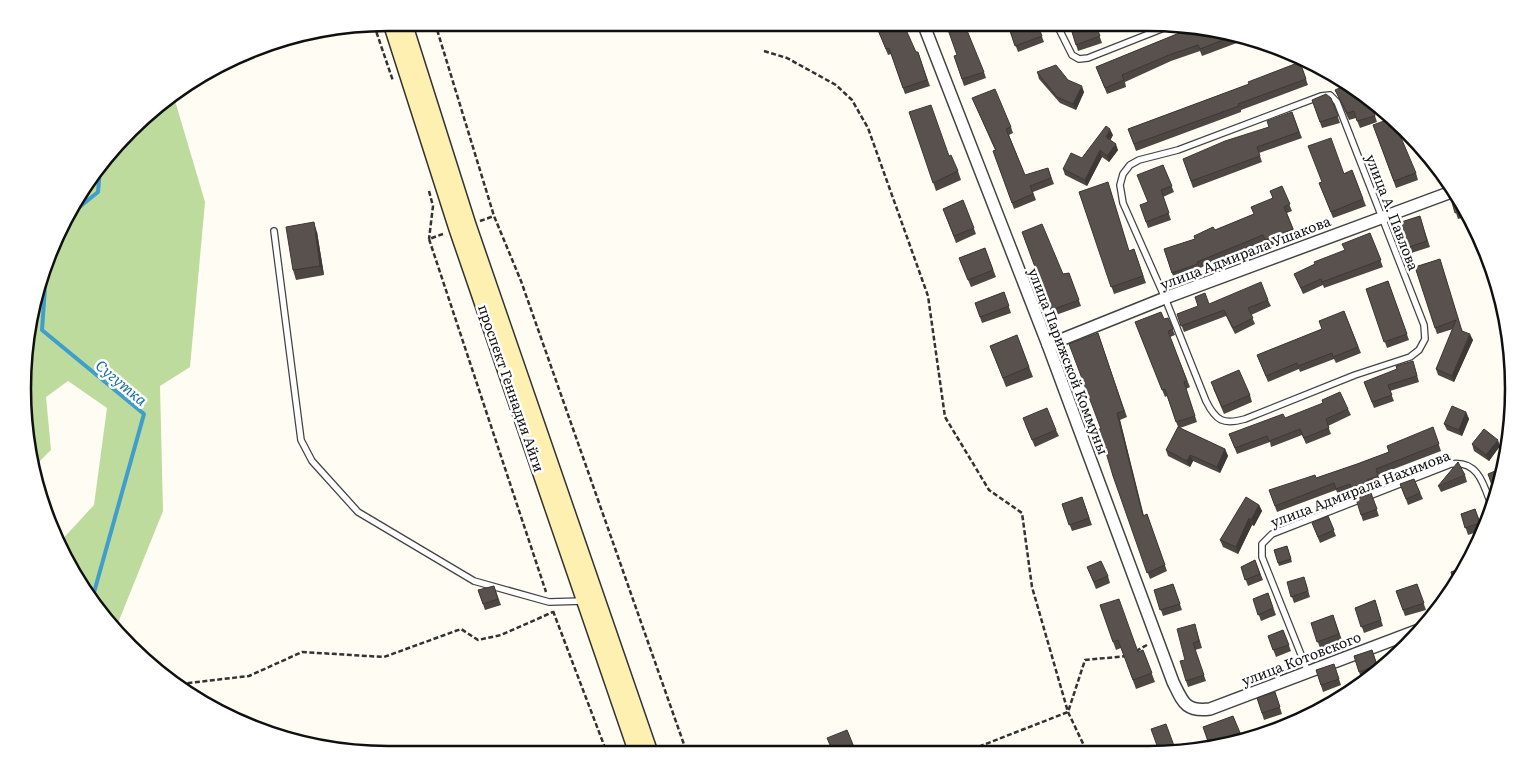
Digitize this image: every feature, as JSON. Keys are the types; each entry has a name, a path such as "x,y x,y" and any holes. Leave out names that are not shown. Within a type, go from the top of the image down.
{"main road":[{"name":"проспект Геннадия Айги","path":"394,31 457,229 635,746"},
{"name":"проспект Геннадия Айги","path":"407,31 468,225 648,746"}],"street":[{"name":"улица Парижской Коммуны","path":"926,31 1048,345 1173,682 1189,708"},
{"name":"улица Адмирала Ушакова","path":"1048,345 1165,298 1447,193"},
{"name":"улица Котовского","path":"1189,708 1197,710 1210,709 1406,635"}],"lane":[{"path":"1060,31 1072,55 1079,59 1088,58 1155,31"},
{"name":"улица А. Павлова","path":"1330,95 1337,102 1424,325 1425,339 1419,350 1410,357 1355,375 1231,423 1222,421 1212,412 1206,401 1165,298 1123,203 1120,185 1122,174 1139,160 1178,150 1321,96 1330,95"},
{"path":"274,231 302,440 312,461 358,512 474,581 549,602 585,600"},
{"name":"улица Адмирала Нахимова","path":"1308,672 1262,557 1262,544 1272,534 1451,464 1463,462 1472,467 1482,481 1488,497"}],"path":[{"path":"438,31 494,216 522,281 685,746"},
{"path":"376,32 395,85"},
{"path":"764,51 787,58 836,85 852,100 868,128 928,296 945,417 989,490 1022,513 1032,587 1068,712 1084,746"},
{"path":"428,187 433,206 429,239 546,593"},
{"path":"477,222 494,216"},
{"path":"429,239 450,231"},
{"path":"551,607 604,746"},
{"path":"186,683 249,676 302,652 384,657 461,629 478,640 501,635 553,612"},
{"path":"1068,712 1085,660 1127,656 1157,640"},
{"path":"980,746 1068,712"}],"green space":[{"path":"175,102 205,202 190,367 160,386 163,511 118,622 91,587 64,538 94,505 107,408 68,381 46,397 51,450 39,462 34,435 31,388 34,342 43,296 50,274 68,230 91,190 136,136"}],"building":[{"path":"878,31 907,31 916,52 918,52 927,80 903,88 889,48 886,49"},
{"path":"948,31 967,31 984,72 962,79 954,56 957,55"},
{"path":"1010,31 1040,31 1042,36 1015,46"},
{"path":"1098,31 1100,36 1076,45 1072,32"},
{"path":"1180,33 1224,40 1200,49 1198,45 1169,55 1122,75 1124,80 1105,88 1096,67"},
{"path":"1296,64 1301,66 1306,79 1238,104 1239,106 1134,144 1128,129 1249,84 1248,82"},
{"path":"1056,65 1068,80 1082,86 1073,104 1057,97 1037,72"},
{"path":"1340,88 1346,91 1374,112 1375,116 1357,121 1354,111 1347,113 1335,90"},
{"path":"995,89 1011,127 1006,129 1025,175 1048,168 1051,178 1030,186 1033,194 1012,203 993,151 996,150 972,98"},
{"path":"1326,94 1331,98 1338,116 1320,122 1312,100"},
{"path":"931,105 949,156 951,155 958,171 933,183 909,112"},
{"path":"1292,112 1299,132 1257,147 1260,156 1191,181 1183,159 1225,141 1269,127 1267,121"},
{"path":"1384,121 1401,137 1416,173 1394,181 1373,125"},
{"path":"1106,126 1110,129 1106,137 1116,144 1107,156 1100,150 1085,180 1063,169 1071,153 1082,158"},
{"path":"1331,138 1344,174 1352,170 1363,199 1331,212 1319,183 1322,182 1308,146"},
{"path":"1163,165 1172,186 1161,190 1169,213 1146,222 1140,205 1148,202 1137,175"},
{"path":"1108,182 1129,251 1134,249 1143,276 1111,287 1079,192"},
{"path":"1282,186 1290,204 1284,207 1293,229 1265,240 1263,235 1197,262 1198,264 1172,273 1164,249 1195,239 1194,236 1213,227 1215,230 1254,214 1251,207 1273,198 1270,191"},
{"path":"963,200 974,228 954,236 943,209"},
{"path":"1452,201 1458,212 1455,213"},
{"path":"1420,216 1427,241 1403,249 1395,224"},
{"path":"314,222 320,266 293,270 286,227"},
{"path":"1042,224 1063,274 1069,273 1079,300 1051,310 1022,232"},
{"path":"1370,233 1381,260 1322,282 1321,279 1301,288 1294,274 1315,264 1314,262 1345,250 1342,244"},
{"path":"985,248 993,270 968,280 959,258"},
{"path":"1440,259 1462,331 1470,334 1452,376 1436,369 1456,320 1435,328 1415,267"},
{"path":"1388,281 1407,334 1384,342 1366,289"},
{"path":"1261,282 1268,300 1248,308 1253,318 1233,328 1224,310 1181,326 1177,314 1198,306 1195,297 1205,293 1209,304"},
{"path":"1004,292 1009,306 980,317 975,303"},
{"path":"1344,311 1358,347 1333,357 1332,353 1298,366 1297,363 1266,376 1257,355 1322,329 1319,321"},
{"path":"1161,312 1164,319 1168,318 1173,329 1168,331 1187,381 1184,382 1195,416 1176,422 1165,389 1162,390 1135,322"},
{"path":"1098,333 1124,411 1117,413 1143,516 1147,514 1165,565 1147,573 1113,476 1099,429 1101,429 1069,344"},
{"path":"1017,335 1029,367 1003,378 990,346"},
{"path":"1413,361 1417,376 1388,385 1392,395 1372,402 1364,382 1397,369 1396,366"},
{"path":"1239,370 1250,395 1222,407 1211,382"},
{"path":"1340,392 1348,409 1326,419 1329,428 1304,438 1300,429 1269,441 1267,436 1235,448 1229,434 1283,414 1285,418 1323,403 1322,400"},
{"path":"1452,406 1466,412 1459,430 1444,424"},
{"path":"1047,408 1056,430 1032,440 1023,418"},
{"path":"1178,427 1225,449 1217,467 1190,455 1187,461 1166,450"},
{"path":"1433,427 1439,444 1376,469 1378,476 1367,480 1368,484 1352,490 1350,484 1336,489 1334,483 1275,506 1269,490 1315,475 1316,478 1389,452 1387,446"},
{"path":"1484,429 1498,440 1486,455 1472,444"},
{"path":"1458,462 1465,475 1438,486"},
{"path":"1495,471 1492,485 1488,474"},
{"path":"1414,479 1420,493 1406,499 1400,484"},
{"path":"1371,493 1377,509 1361,515 1356,499"},
{"path":"1082,497 1089,518 1069,525 1062,504"},
{"path":"1246,497 1259,505 1251,520 1249,518 1236,547 1220,540"},
{"path":"1475,509 1479,523 1465,528 1461,514"},
{"path":"1328,516 1334,530 1318,537 1312,523"},
{"path":"1287,546 1291,559 1278,563 1274,550"},
{"path":"1255,560 1260,574 1245,580 1241,567"},
{"path":"1101,561 1108,576 1094,582 1087,567"},
{"path":"1304,577 1308,591 1291,597 1287,582"},
{"path":"1173,584 1180,604 1160,610 1154,590"},
{"path":"1417,584 1424,603 1403,610 1396,591"},
{"path":"494,586 498,599 483,604 478,590"},
{"path":"1268,593 1273,608 1258,615 1253,599"},
{"path":"1119,599 1138,652 1143,650 1152,673 1133,680 1118,640 1113,642 1100,605"},
{"path":"1375,600 1381,620 1361,627 1355,608"},
{"path":"1333,615 1339,634 1317,642 1311,623"},
{"path":"1195,624 1199,641 1193,643 1204,675 1186,681 1180,661 1185,660 1177,629"},
{"path":"1283,630 1289,645 1273,650 1268,636"},
{"path":"1372,650 1376,663 1370,668 1359,672 1354,656"},
{"path":"1334,664 1339,679 1321,685 1316,670"},
{"path":"1275,692 1280,707 1262,713 1257,698"},
{"path":"1233,716 1241,734 1208,741 1203,727"},
{"path":"1166,724 1174,745 1157,746 1151,729"},
{"path":"847,730 854,746 830,746 827,738"}],"waterway":[{"name":"Сугутка","path":"82,205 98,192 99,179"},
{"name":"Сугутка","path":"45,291 42,330 144,414 94,591"}]}
